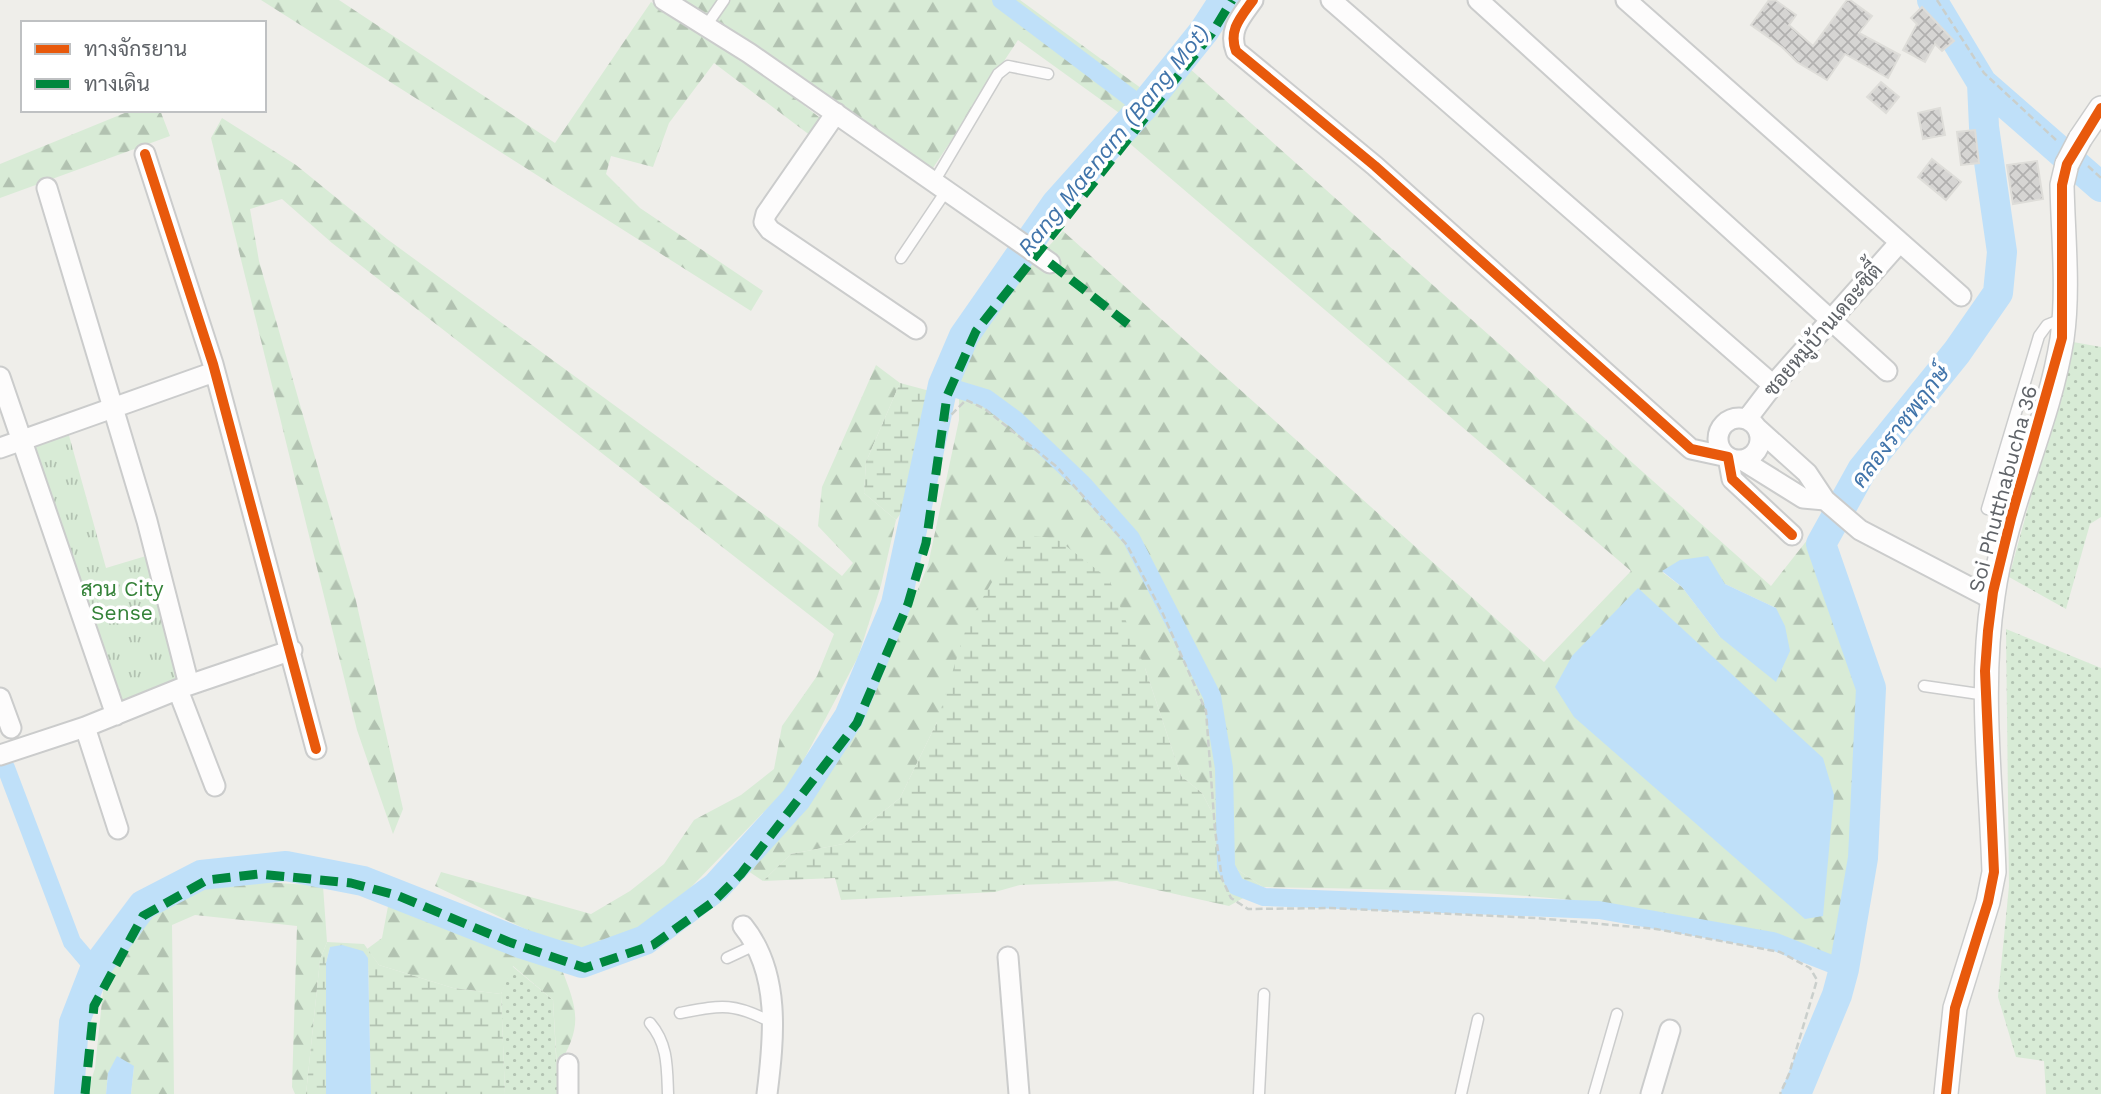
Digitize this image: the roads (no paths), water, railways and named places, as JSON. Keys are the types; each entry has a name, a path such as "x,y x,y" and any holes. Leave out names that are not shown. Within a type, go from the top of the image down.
{"street":[{"path":"664,0 835,113 1050,263"},
{"path":"1253,0 1234,27 1232,40 1236,51 1375,166 1691,449 1735,458 1803,498 1828,503"},
{"path":"1331,0 1773,385"},
{"path":"1478,0 1887,371"},
{"path":"1626,0 1961,296"},
{"name":"Soi Phutthabucha 36","path":"1946,1094 1955,1008 1988,902 1994,872 1984,671 1992,599 2020,488 2054,374 2063,319 2062,185 2077,164 2080,139 2101,108"},
{"path":"835,113 766,214 764,222 770,230 916,329"},
{"path":"145,154 214,372 292,650 316,749"},
{"path":"47,188 147,521 183,687 215,786"},
{"name":"ซอยหมู่บ้านเดอะซิตี้","path":"1752,424 1733,418 1719,432 1719,446 1735,458 1758,448 1752,424 1773,385 1900,242"},
{"path":"0,448 114,410 214,372"},
{"path":"0,377 117,715"},
{"path":"1752,424 1807,473 1828,503 1860,530 1992,599"},
{"path":"1735,458 1732,479 1793,535"},
{"path":"0,755 85,727 183,687 292,650"},
{"path":"0,698 11,729"},
{"path":"85,727 118,830"},
{"path":"743,926 757,944 766,964 774,1023 767,1094"},
{"path":"1008,957 1019,1094"},
{"path":"1651,1094 1670,1030"},
{"path":"568,1064 568,1094"}],"lane":[{"path":"706,26 724,0"},
{"path":"901,258 998,74 1008,66 1048,74"},
{"path":"1987,509 2039,335 2047,325 2063,319"},
{"path":"1996,481 2020,488"},
{"path":"1924,686 1986,695"},
{"path":"727,958 757,944"},
{"path":"1258,1094 1264,994"},
{"path":"680,1013 717,1006 743,1007 774,1023"},
{"path":"1594,1094 1618,1014"},
{"path":"1461,1094 1478,1019"},
{"path":"650,1023 661,1035 667,1059 668,1094"}],"water":[{"path":"1708,556 1725,584 1776,608 1785,626 1790,651 1776,682 1720,637 1682,587 1662,571 1680,560"},
{"path":"1638,588 1823,758 1834,795 1823,916 1805,919 1574,717 1555,687 1572,656"},
{"path":"342,945 363,951 368,958 371,1094 326,1094 326,963 330,947"},
{"path":"117,1056 134,1066 131,1094 106,1094 108,1073"}],"waterway":[{"path":"1001,0 1143,107"},
{"name":"Rang Maenam (Bang Mot)","path":"69,1094 74,1023 95,969 143,905 201,875 286,866 363,881 523,944 582,963 645,940 716,887 796,799 849,717 896,604 943,385 964,336 1056,204 1143,107 1204,31 1224,0"},
{"path":"1932,0 1982,83 2101,187"},
{"name":"คลองราชพฤกษ์","path":"1796,1094 1837,995 1844,969 1863,858 1871,688 1821,544 1862,470 1957,352 1998,293 2002,252 1984,127 1982,83"},
{"path":"943,385 986,398 1016,420 1083,484 1131,538 1212,696 1224,768 1226,867 1236,886 1264,897 1599,910 1773,941 1844,969"},
{"path":"6,768 72,942 95,969"}],"park label":[{"name":"สวน City Sense","path":"122,601"}]}
